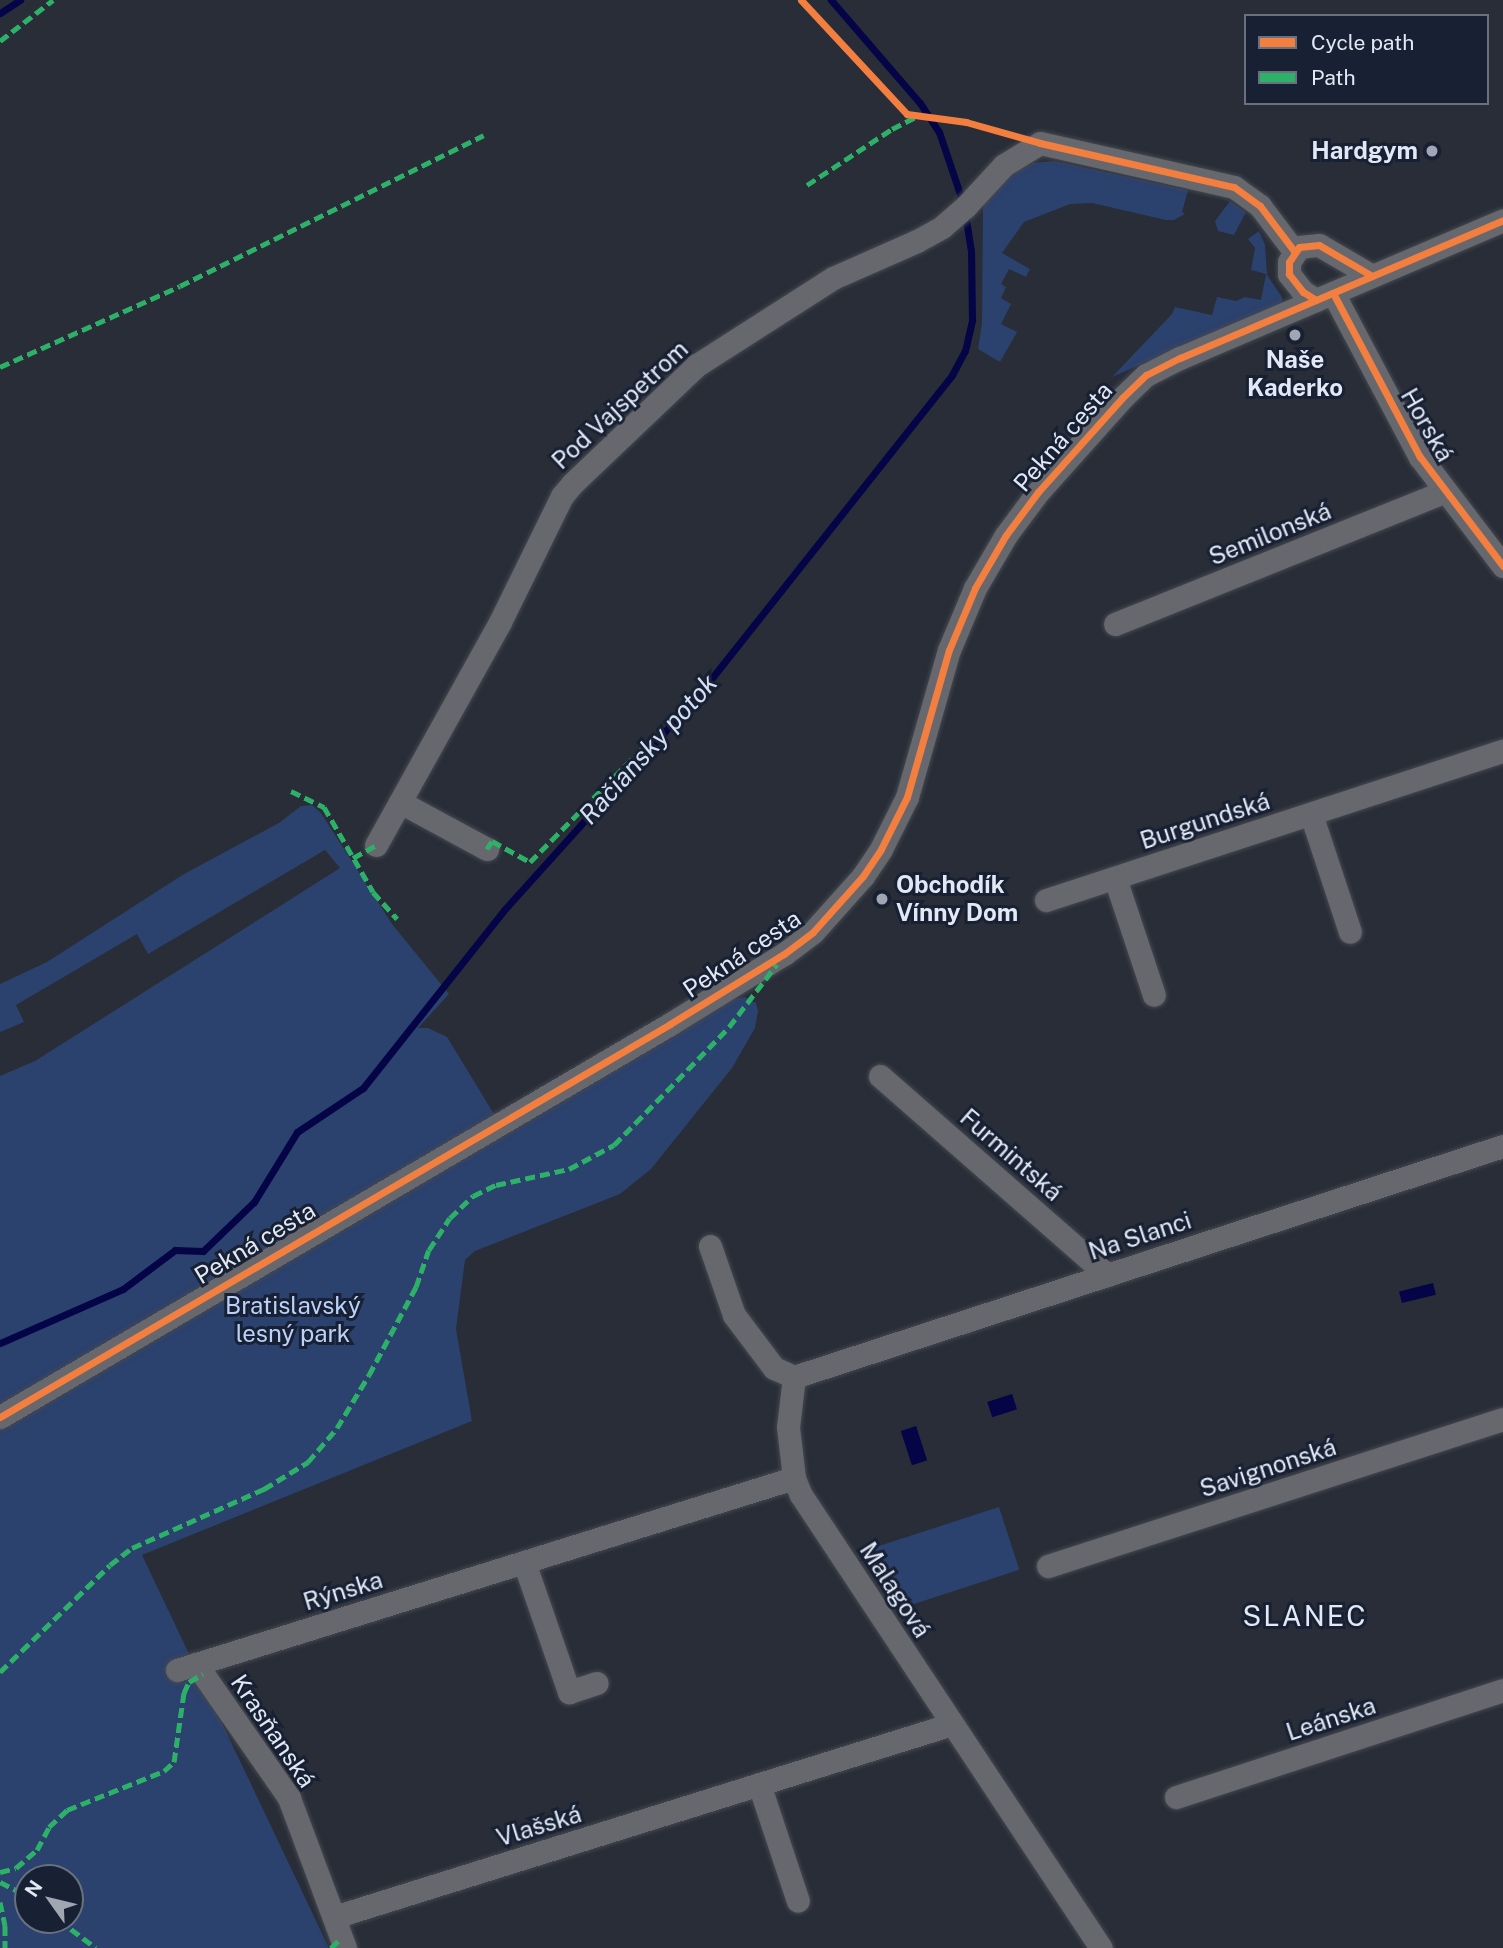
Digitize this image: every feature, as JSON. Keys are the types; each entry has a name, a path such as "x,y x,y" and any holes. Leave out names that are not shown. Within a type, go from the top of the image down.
{"street":[{"name":"Pod Vajspetrom","path":"376,845 500,622 562,496 573,483 697,365 833,278 917,241 946,224 1004,165 1040,143 1234,187 1260,206 1294,251"},
{"name":"Pekná cesta","path":"0,1417 670,1024 784,954 813,932 843,901 881,849 907,797 949,650 975,588 1006,534 1087,436 1146,375 1503,220"},
{"path":"1325,297 1303,292 1289,274 1289,262 1294,251 1306,244 1319,245 1373,276"},
{"name":"Horská","path":"1325,297 1420,457 1444,492 1503,566"},
{"name":"Semilonská","path":"1115,624 1444,492"},
{"name":"Burgundská","path":"1046,900 1503,751"},
{"path":"400,802 487,849"},
{"path":"1311,814 1350,932"},
{"path":"1115,878 1154,995"},
{"name":"Furmintská","path":"880,1076 1107,1275"},
{"name":"Na Slanci","path":"794,1377 1503,1146"},
{"path":"710,1246 734,1315 769,1362 781,1373 794,1377"},
{"name":"Malagová","path":"794,1377 788,1427 794,1478 811,1510 1101,1948"},
{"name":"Savignonská","path":"1048,1566 1503,1419"},
{"name":"Rýnska","path":"187,1667 794,1478"},
{"path":"524,1562 569,1692 597,1683"},
{"name":"Krasňanská","path":"187,1667 289,1798 345,1948"},
{"name":"Leánska","path":"1176,1797 1503,1690"},
{"name":"Vlašská","path":"334,1917 952,1724"},
{"path":"759,1784 798,1901"}],"green space":[{"path":"1054,161 1188,190 1182,212 1185,214 1174,220 1166,220 1092,203 1070,204 1024,222 1002,253 1030,269 1026,277 1009,269 1001,284 1006,287 1001,298 1011,304 1001,324 1017,332 1000,362 978,349 982,323 983,204 1014,172 1033,163"},
{"path":"1230,201 1246,212 1234,235 1218,231 1215,221"},
{"path":"1259,231 1265,245 1267,275 1282,297 1282,303 1112,377 1172,314 1175,307 1212,315 1217,297 1236,301 1245,297 1261,300 1266,274 1251,270 1255,248 1248,239"},
{"name":"Bratislavský lesný park","path":"312,805 321,813 392,924 449,994 418,1028 428,1028 447,1037 494,1114 532,1116 584,1088 714,1008 734,999 745,997 756,1003 758,1011 755,1028 732,1068 651,1169 620,1194 475,1251 465,1260 456,1329 472,1421 142,1555 329,1948 0,1948 0,1076 35,1061 340,868 325,850 148,954 137,934 16,1005 24,1022 0,1032 0,984 47,962 184,874 279,823 301,806"},
{"path":"999,1507 1019,1570 894,1611 873,1548"}],"shaded area":[{"path":"1433,1283 1436,1295 1402,1303 1399,1291"},
{"path":"1012,1394 1017,1409 992,1417 987,1402"},
{"path":"916,1426 927,1460 912,1465 901,1431"}],"waterway":[{"path":"0,13 20,0"},
{"name":"Račiansky potok","path":"831,0 920,103 939,132 963,203"},
{"name":"Račiansky potok","path":"0,1343 123,1289 175,1250 203,1251 254,1202 297,1132 363,1088 505,909 704,688 952,375 965,351 972,320 971,251 965,215"}],"marked path":[{"path":"0,41 53,0"},
{"path":"807,185 892,129 916,117"},
{"path":"0,367 180,286 484,135"},
{"path":"487,849 492,841 530,862 643,748"},
{"path":"291,791 324,807 373,892 397,919"},
{"path":"353,858 376,845"},
{"path":"0,1672 110,1565 132,1548 264,1489 308,1462 337,1428 369,1375 416,1287 429,1250 450,1218 473,1196 496,1185 569,1169 614,1145 729,1027 777,964"},
{"path":"0,1872 16,1868 37,1850 49,1827 67,1810 164,1771 174,1762 184,1693 189,1682 203,1674"},
{"path":"0,1882 14,1889"},
{"path":"0,1902 5,1925 5,1948"},
{"path":"78,1934 96,1948"},
{"path":"331,1948 341,1938"}],"cycle path":[{"path":"801,0 907,114 966,122 1040,143 1234,187 1260,206 1294,251"},
{"path":"0,1417 670,1024 784,954 813,932 863,876 881,849 907,797 949,650 975,588 1006,535 1038,492 1122,398 1146,375 1180,358 1503,220"},
{"path":"1316,300 1303,292 1289,274 1289,262 1299,247 1319,245 1372,276"},
{"path":"1333,293 1420,457 1503,566"}],"place":[{"name":"Hardgym","path":"1432,151"},
{"name":"Naše Kaderko","path":"1295,335"},
{"name":"Obchodík Vínny Dom","path":"882,899"}],"district":[{"name":"SLANEC","path":"1305,1616"}]}
